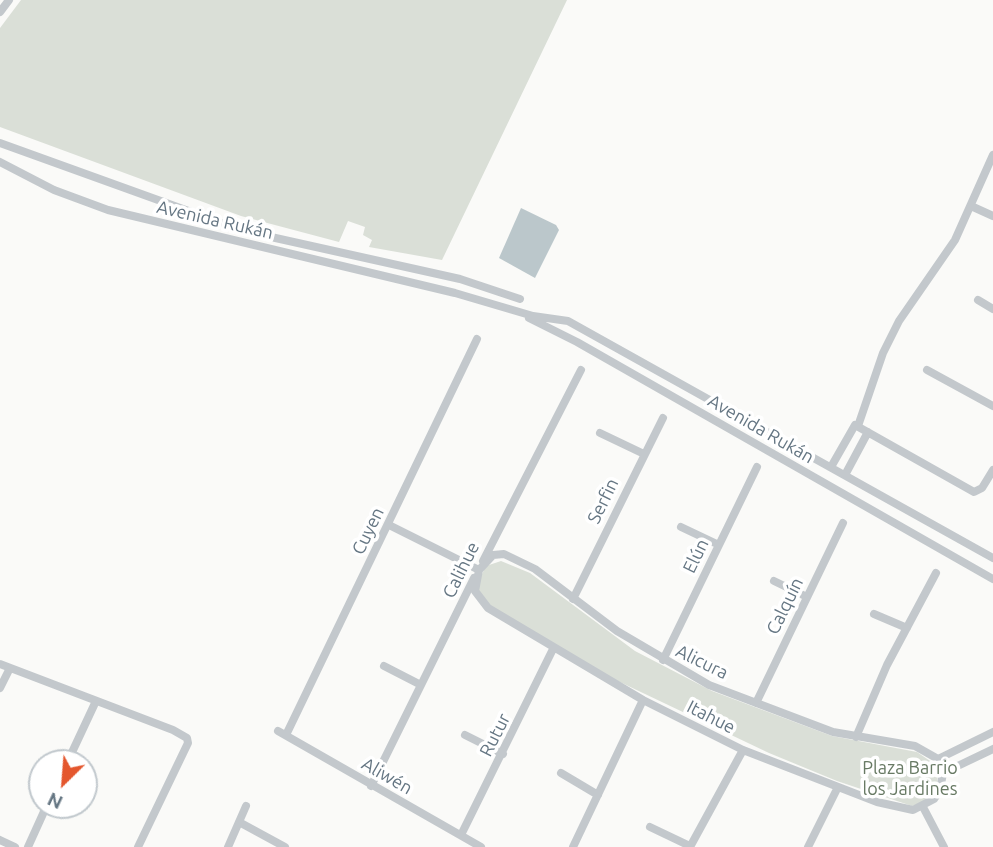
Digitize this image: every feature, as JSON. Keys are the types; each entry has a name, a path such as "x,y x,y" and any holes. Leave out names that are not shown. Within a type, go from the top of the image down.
{"street":[{"path":"0,12 9,0"},
{"path":"0,143 244,231 460,279 520,299"},
{"path":"831,467 856,426 899,321 944,259 993,155"},
{"name":"Avenida Rukán","path":"0,162 54,190 108,210 511,310 568,321 598,335 993,558"},
{"path":"971,206 993,216"},
{"path":"978,300 993,309"},
{"name":"Avenida Rukán","path":"511,310 577,342 993,579"},
{"name":"Cuyen","path":"282,733 388,525 477,339"},
{"name":"Calihue","path":"371,786 580,370"},
{"path":"928,370 993,407"},
{"name":"Serfin","path":"573,599 663,418"},
{"path":"856,426 974,492 982,488 993,470"},
{"path":"845,474 869,432"},
{"path":"600,433 644,454"},
{"path":"761,447 770,433"},
{"name":"Elún","path":"663,660 757,467"},
{"name":"Calquín","path":"756,703 843,523"},
{"path":"388,525 479,570"},
{"path":"681,527 719,545"},
{"path":"949,554 958,538"},
{"name":"Alicura","path":"479,570 493,555 504,554 535,569 573,599 663,660 709,685 800,721 856,737 915,746 938,759"},
{"name":"Itahue","path":"479,570 475,591 481,601 643,700 743,750 838,787 898,809 923,807"},
{"path":"856,737 936,573"},
{"path":"774,581 807,597"},
{"path":"874,614 907,628"},
{"name":"Rutur","path":"461,835 554,647"},
{"path":"0,664 173,730 187,738 188,743 138,847"},
{"path":"384,666 421,685"},
{"path":"0,688 10,668"},
{"path":"573,847 643,700"},
{"path":"74,749 96,701"},
{"path":"944,847 923,807 940,790 943,773 938,759 993,732"},
{"name":"Aliwén","path":"282,733 481,847"},
{"path":"465,735 503,754"},
{"path":"943,773 993,749"},
{"path":"650,827 690,847 743,750"},
{"path":"561,774 598,794"},
{"path":"808,847 838,787"},
{"path":"228,847 246,806"},
{"path":"28,847 41,819"},
{"path":"239,822 285,847"},
{"path":"0,840 15,847"}],"green space":[{"path":"21,0 567,0 442,260 369,247 372,240 363,235 365,227 348,221 339,242 241,216 0,127 0,28"},
{"name":"Plaza Barrio los Jardines","path":"501,561 530,573 635,651 712,691 832,736 917,752 933,763 938,776 936,790 925,803 912,806 837,781 769,753 582,664 491,607 479,593 477,584 486,566"}],"shaded area":[{"path":"521,208 556,225 559,230 535,278 499,258"}]}
